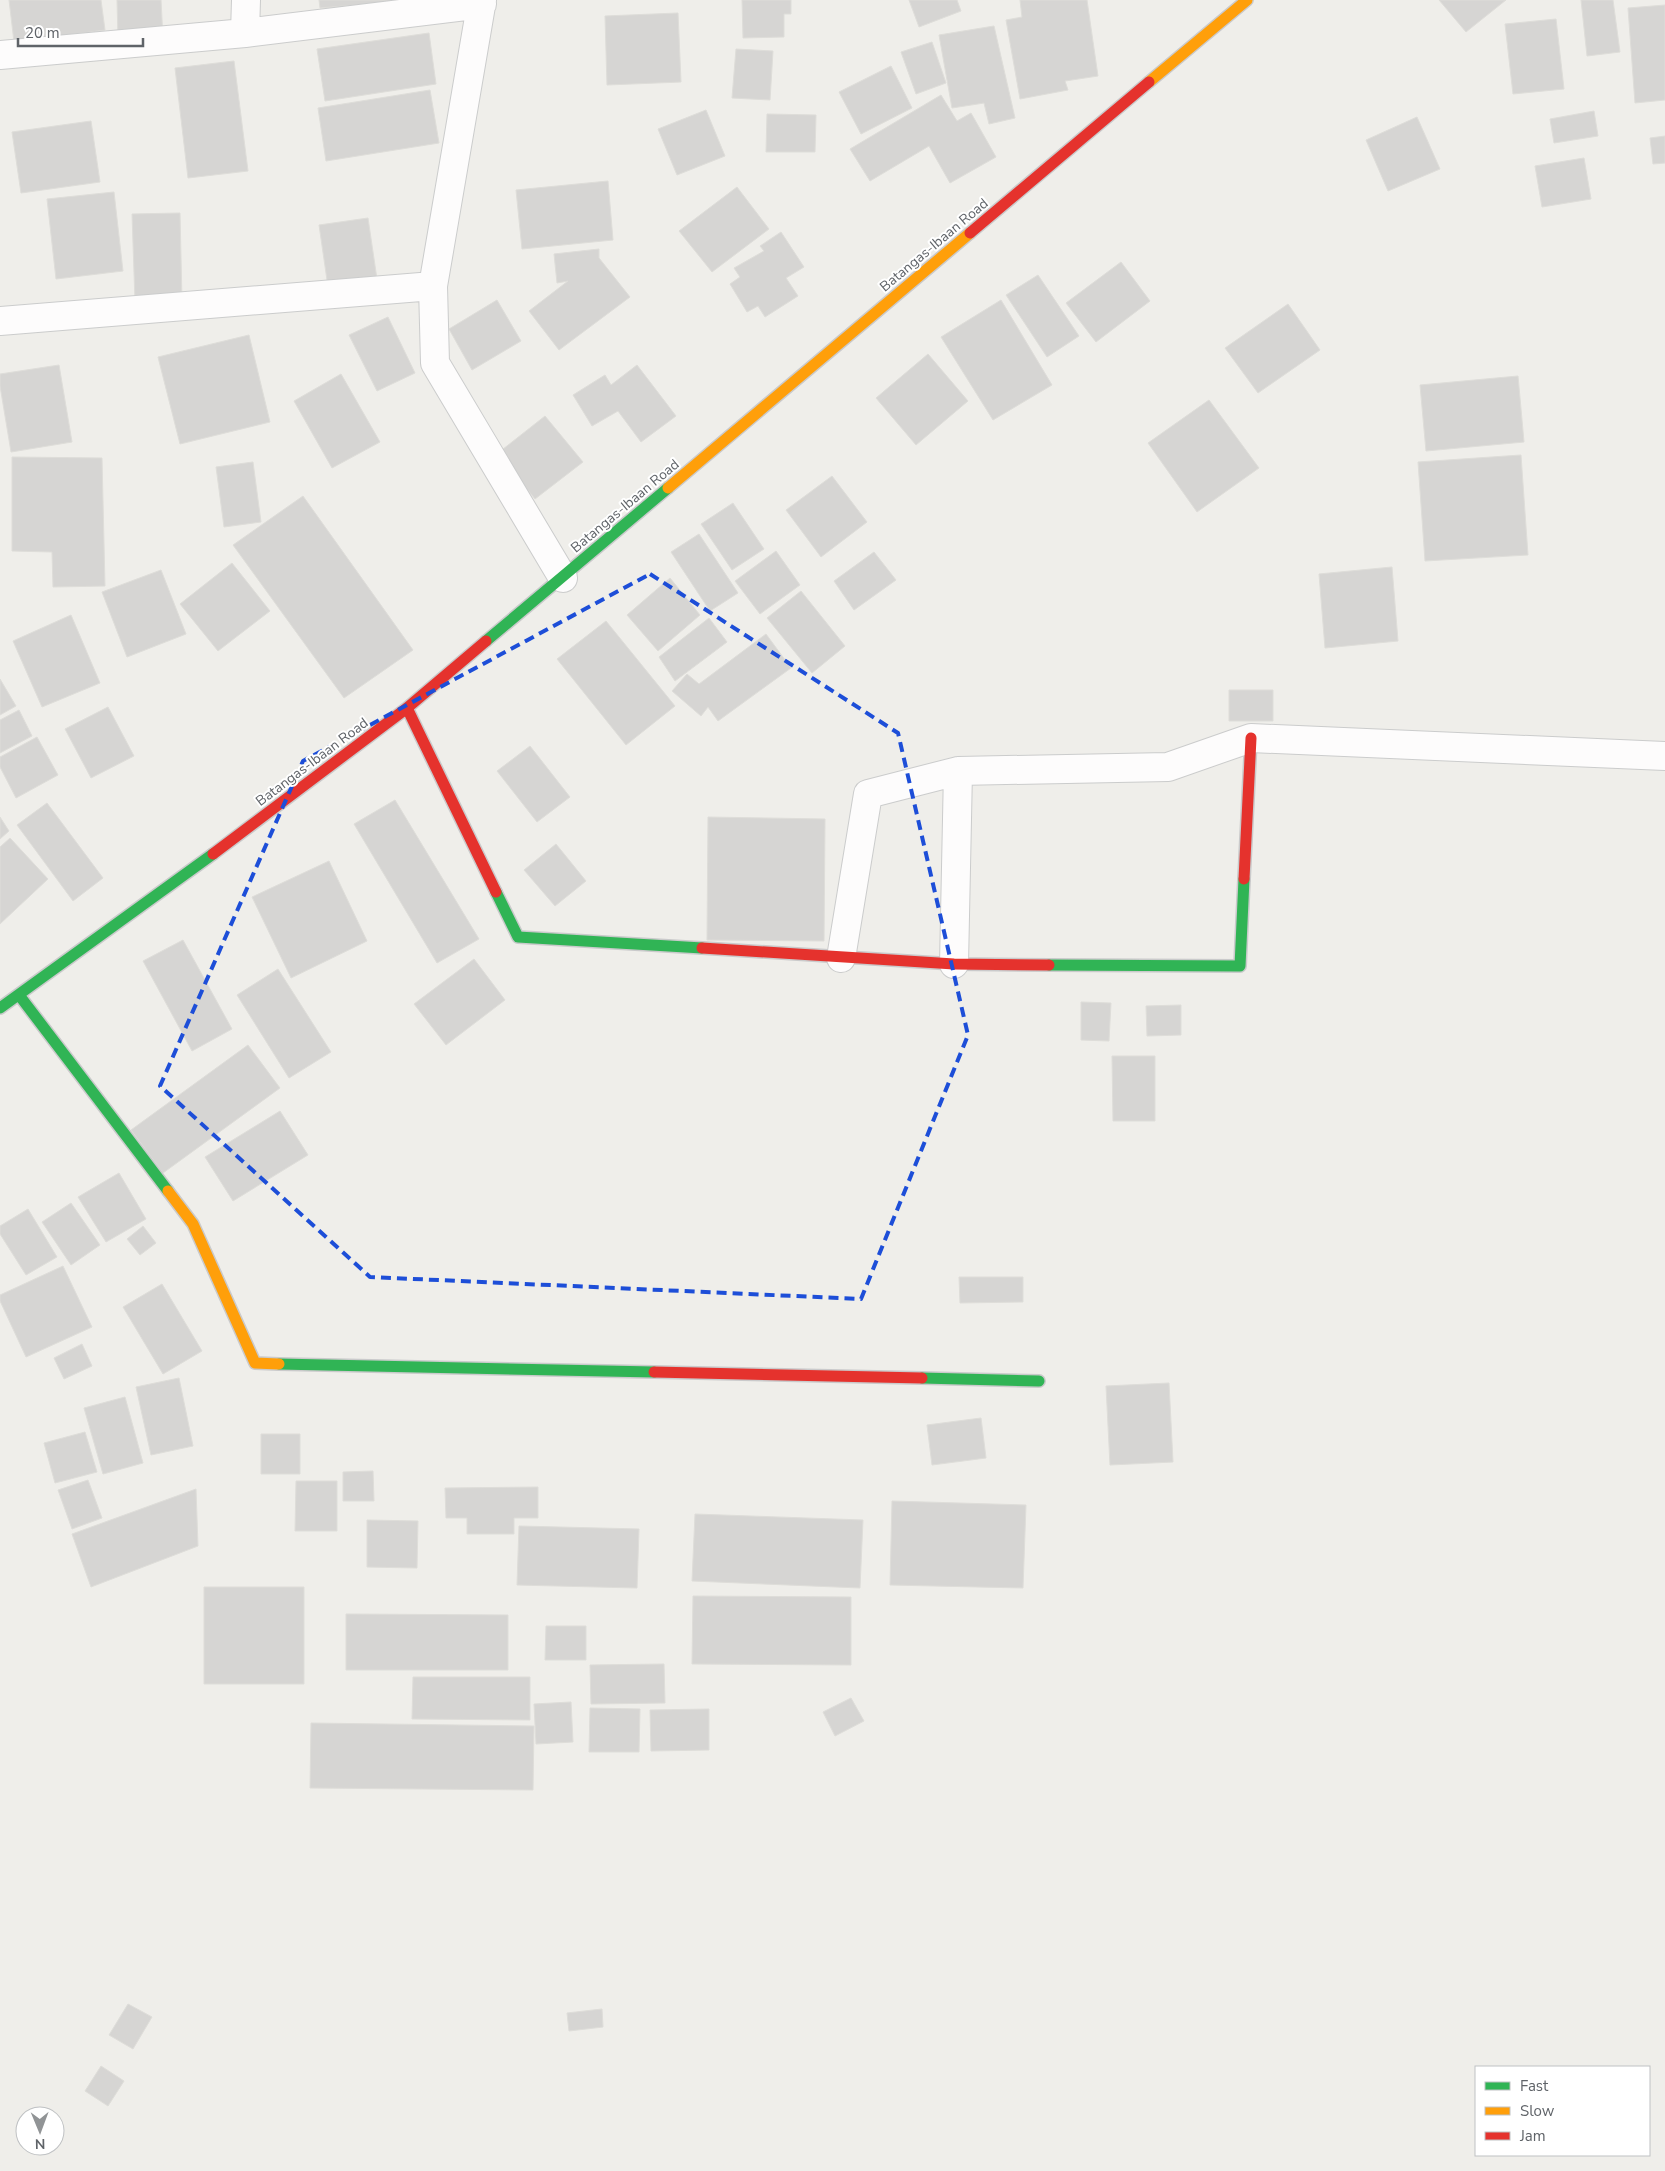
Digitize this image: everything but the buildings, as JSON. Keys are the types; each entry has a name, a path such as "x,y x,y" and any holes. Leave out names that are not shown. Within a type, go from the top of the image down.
{"street":[{"path":"245,34 246,0"},
{"name":"Batangas-Ibaan Road","path":"0,1008 194,869 407,708 1247,0"},
{"path":"0,55 245,34 482,2 433,286 435,363 563,578"},
{"path":"0,321 433,286"},
{"path":"407,708 518,938 954,964 1240,966 1251,738"},
{"path":"841,958 868,794 958,771 1168,767 1251,738 1665,756"},
{"path":"954,964 958,771"},
{"path":"19,995 192,1224 255,1363 1039,1381"}],"highlighted area":[{"path":"650,574 898,733 968,1035 861,1299 370,1277 160,1086 303,761"}],"traffic: fast":[{"path":"486,641 668,488"},
{"path":"0,1008 213,854"},
{"path":"1049,965 1240,966 1244,879"},
{"path":"496,892 518,937 702,948"},
{"path":"19,995 168,1191"},
{"path":"279,1364 654,1372"},
{"path":"922,1378 1039,1381"}],"traffic: slow":[{"path":"1149,82 1247,0"},
{"path":"668,488 970,233"},
{"path":"168,1191 193,1224 255,1363 279,1364"}],"traffic: jam":[{"path":"970,233 1149,82"},
{"path":"213,854 407,708 486,641"},
{"path":"407,708 496,892"},
{"path":"1244,879 1251,738"},
{"path":"702,948 954,964 1049,965"},
{"path":"654,1372 922,1378"}]}
